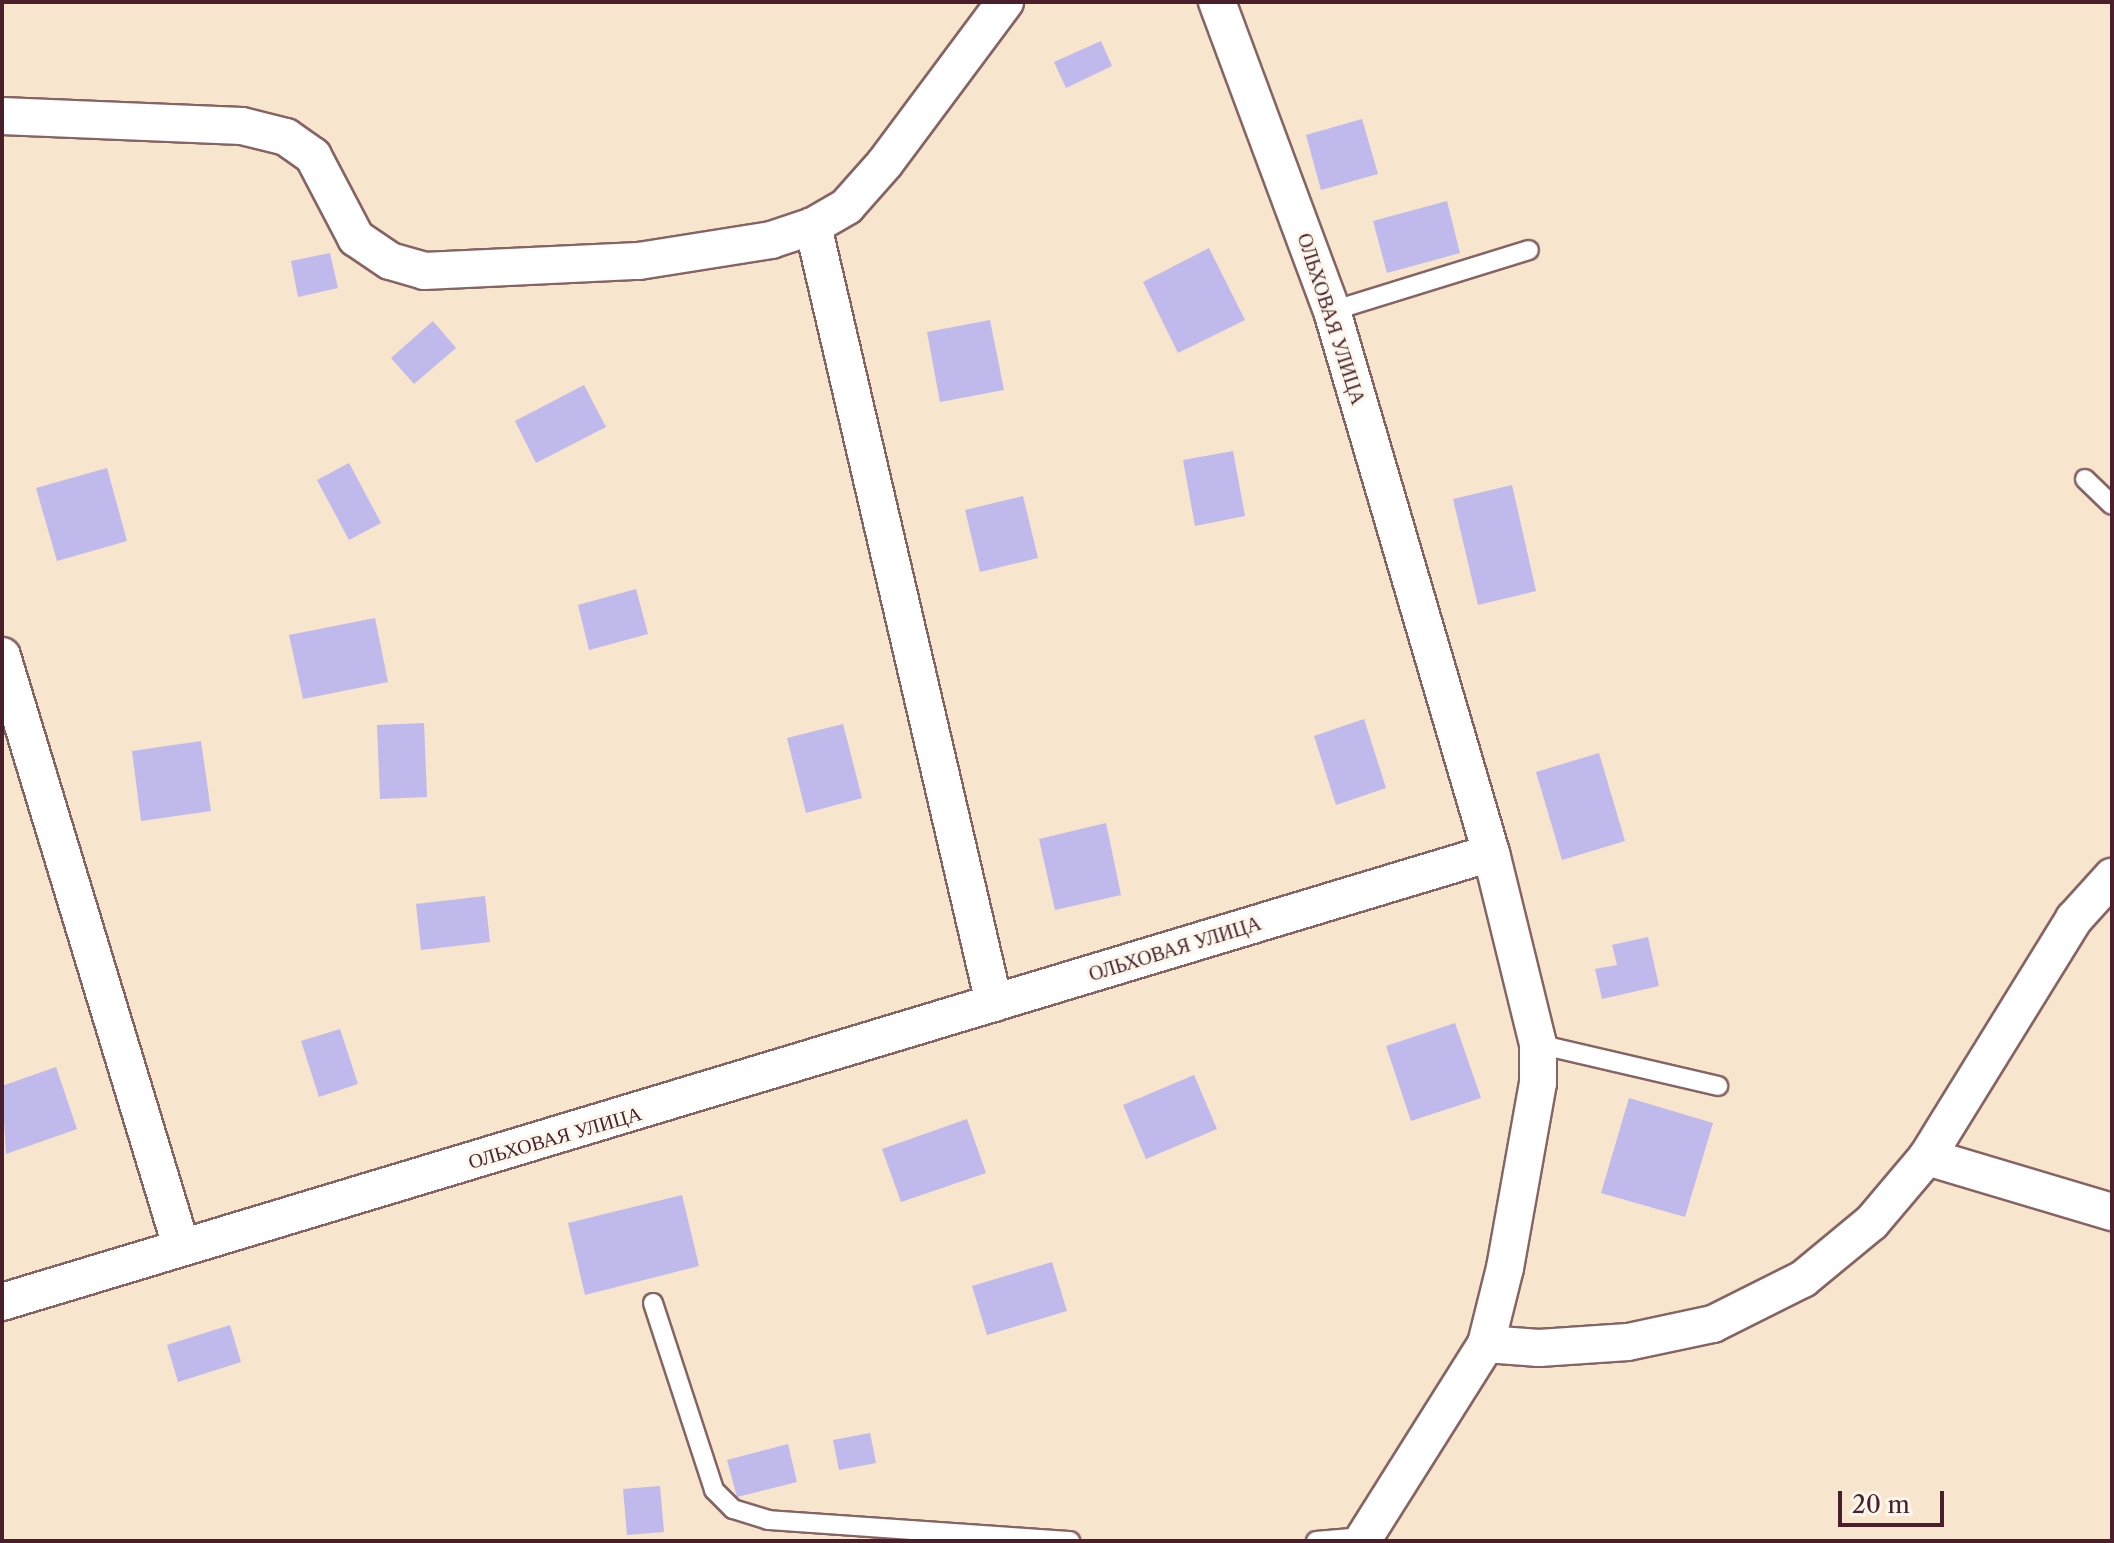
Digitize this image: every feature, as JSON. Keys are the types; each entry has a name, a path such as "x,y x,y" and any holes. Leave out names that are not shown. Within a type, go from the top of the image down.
{"street":[{"path":"2,116 242,126 286,137 313,156 356,238 390,261 424,271 639,261 771,240 813,226 847,206 885,163 1005,2"},
{"name":"ОЛЬХОВАЯ УЛИЦА","path":"2,1302 1491,853 1332,311 1217,2"},
{"path":"813,226 994,1003"},
{"path":"2,656 181,1246"},
{"path":"1362,1539 1486,1344 1538,1083 1538,1044 1491,853"},
{"path":"1486,1344 1539,1348 1628,1342 1713,1324 1803,1279 1872,1222 1927,1157 2074,919 2112,877"},
{"path":"1927,1157 2112,1212"}],"lane":[{"path":"1332,311 1529,250"},
{"path":"2085,479 2112,505"},
{"path":"1538,1044 1718,1086"},
{"path":"653,1303 714,1490 733,1509 768,1520 1070,1541"},
{"path":"1316,1541 1362,1539"}],"building":[{"path":"1101,41 1112,66 1066,88 1054,62"},
{"path":"1362,119 1378,174 1321,190 1306,135"},
{"path":"1447,201 1460,253 1387,273 1373,221"},
{"path":"1209,248 1245,320 1178,353 1143,282"},
{"path":"330,253 338,288 298,297 291,261"},
{"path":"990,320 1004,390 940,402 927,332"},
{"path":"433,321 456,348 414,384 391,358"},
{"path":"584,385 606,427 536,463 515,421"},
{"path":"1233,451 1245,516 1195,526 1183,460"},
{"path":"349,463 381,523 349,540 317,480"},
{"path":"107,468 127,541 57,561 36,488"},
{"path":"1512,485 1536,591 1478,605 1453,499"},
{"path":"1023,496 1038,558 980,572 965,510"},
{"path":"636,589 648,634 589,650 578,605"},
{"path":"375,618 388,682 303,699 289,635"},
{"path":"1364,719 1386,788 1336,805 1314,736"},
{"path":"424,723 427,797 380,799 377,725"},
{"path":"843,724 862,798 806,813 787,738"},
{"path":"201,741 211,811 141,821 132,751"},
{"path":"1599,753 1625,841 1562,860 1536,772"},
{"path":"1106,823 1121,895 1055,910 1039,839"},
{"path":"485,896 490,942 421,950 416,904"},
{"path":"1648,937 1659,986 1602,999 1595,969 1617,965 1612,945"},
{"path":"1455,1023 1481,1098 1411,1121 1386,1046"},
{"path":"340,1029 358,1084 319,1097 301,1041"},
{"path":"56,1067 77,1129 6,1154 2,1086"},
{"path":"1194,1075 1217,1129 1146,1159 1123,1105"},
{"path":"1629,1098 1713,1123 1685,1217 1601,1193"},
{"path":"967,1119 986,1173 901,1202 882,1149"},
{"path":"682,1195 699,1266 585,1295 568,1223"},
{"path":"1052,1262 1067,1311 987,1335 972,1286"},
{"path":"230,1325 241,1362 178,1382 167,1345"},
{"path":"870,1433 876,1463 839,1470 833,1440"},
{"path":"788,1444 797,1482 737,1497 727,1460"},
{"path":"660,1486 664,1532 627,1535 623,1489"}]}
